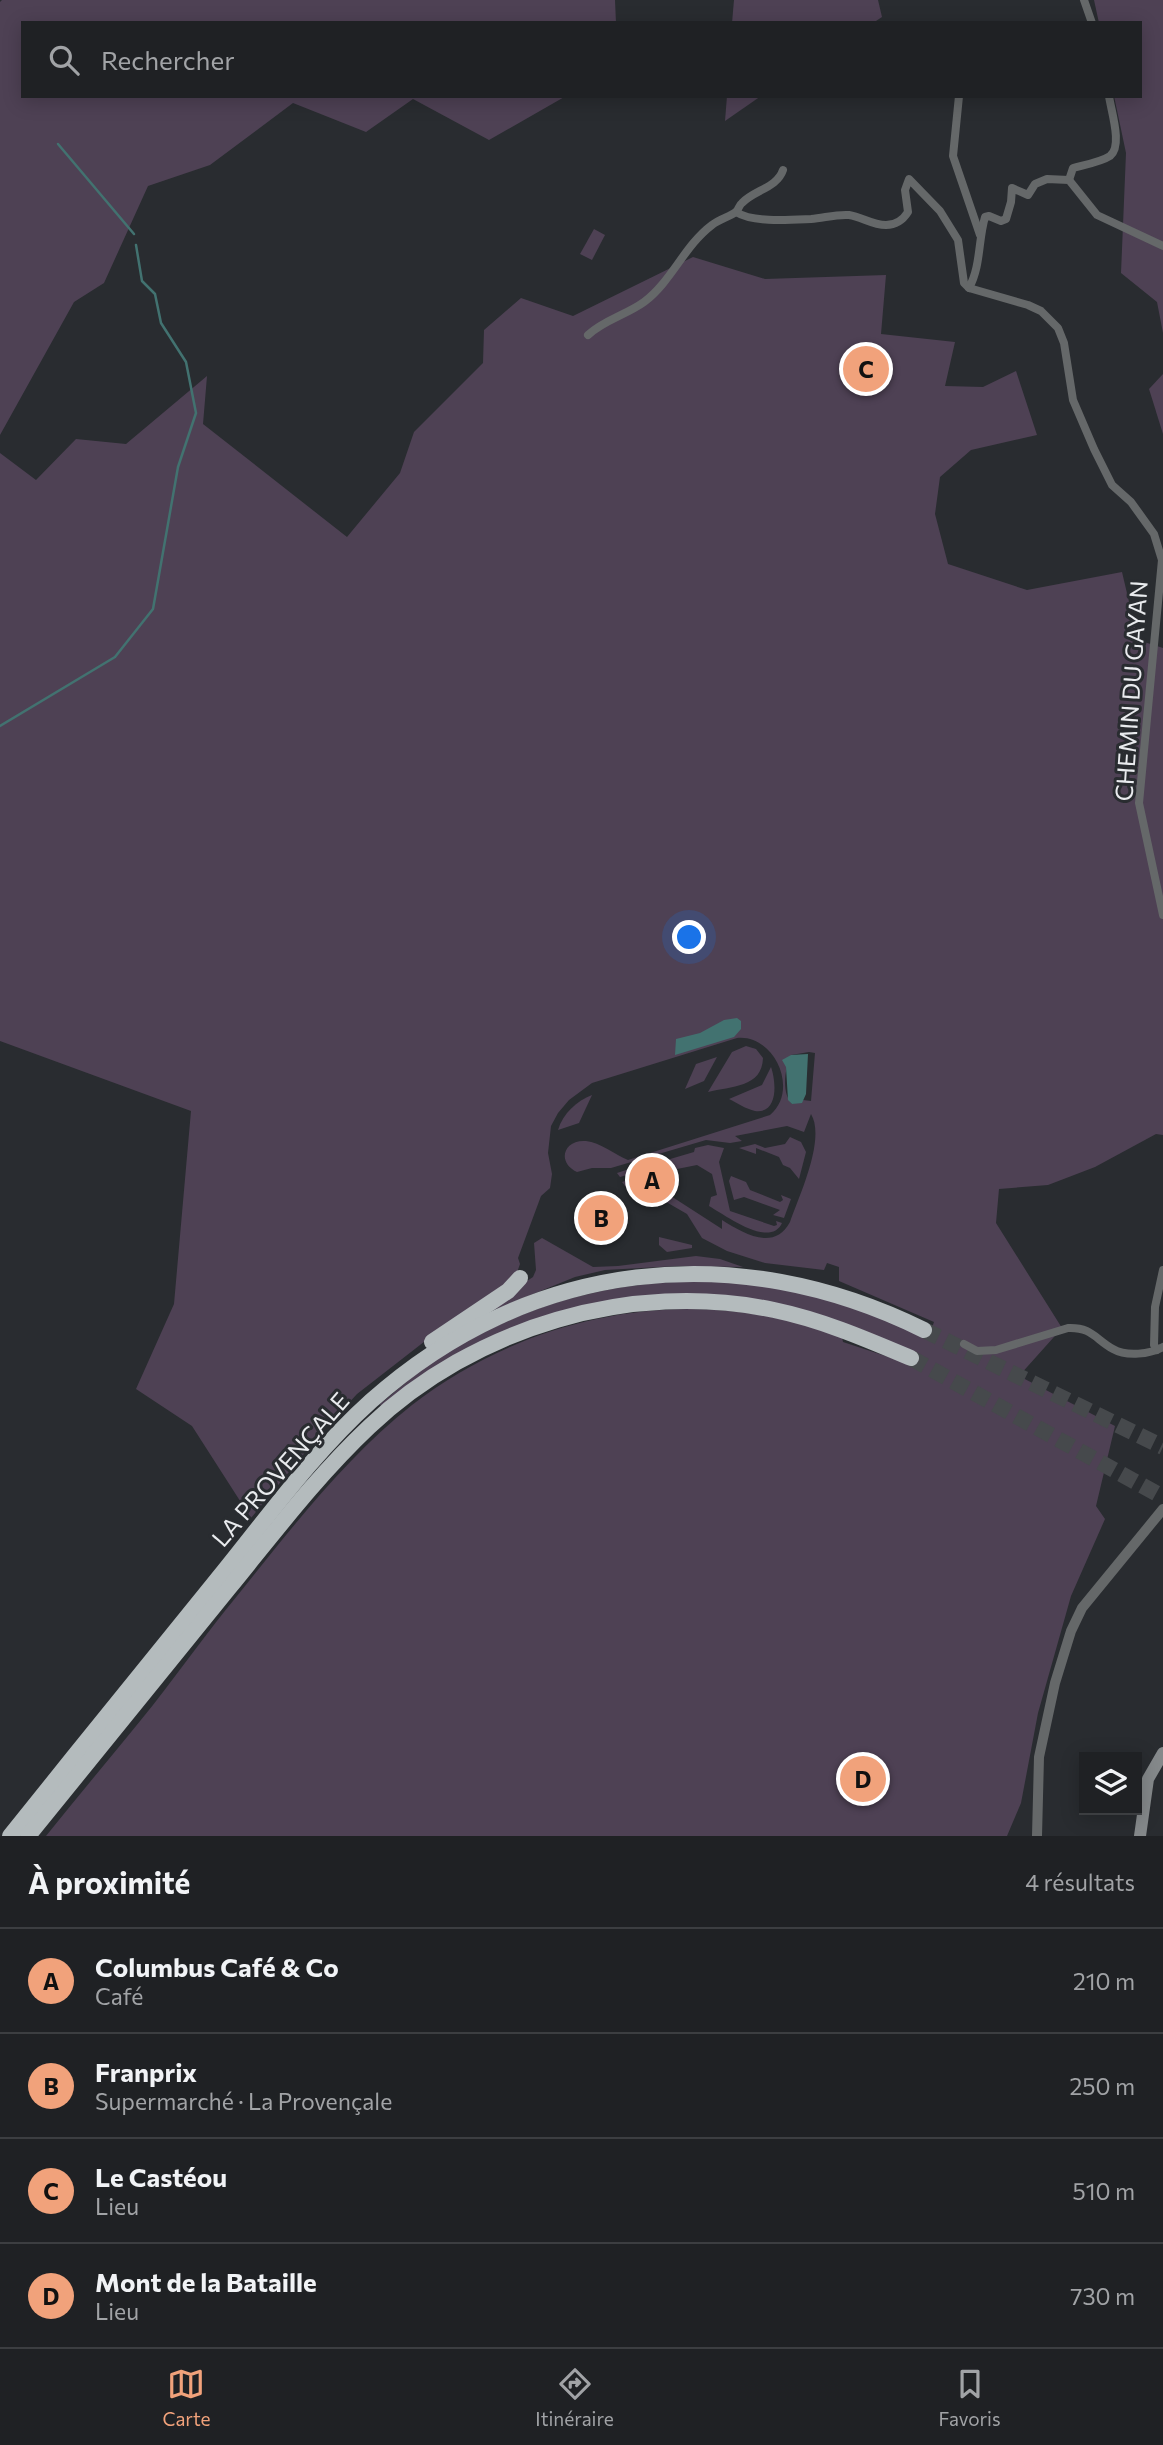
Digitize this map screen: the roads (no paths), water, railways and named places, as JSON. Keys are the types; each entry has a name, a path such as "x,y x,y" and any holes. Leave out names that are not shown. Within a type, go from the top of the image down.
{"highway":[{"path":"753,1266 834,1287 863,1304"},
{"name":"LA PROVENÇALE","path":"10,1836 278,1504 347,1423 398,1379 468,1331 520,1307 597,1283 658,1275 728,1274 808,1287 863,1304 925,1330"},
{"path":"347,1423 368,1395 392,1373 508,1291 520,1278"},
{"name":"LA PROVENÇALE","path":"28,1836 332,1464 397,1402 447,1367 506,1338 576,1315 642,1304 706,1302 745,1305 810,1319 911,1358"}],"main road":[{"path":"1140,1836 1148,1779 1163,1753"}],"street":[{"path":"1084,0 1091,21"},
{"path":"959,98 953,156 980,235"},
{"path":"1069,180 1073,169 1110,156 1116,149 1117,137 1110,98"},
{"path":"588,335 600,324 645,301 695,240 711,225 736,212 742,202 777,180 783,170"},
{"path":"736,212 761,219 852,216 870,223 888,225 903,219 908,212 905,190 909,179 940,211 958,240 964,283 969,288 976,275 980,235 985,217 1001,221 1006,219 1012,202 1012,188 1028,195 1035,184 1047,179 1069,180 1097,215 1163,246"},
{"name":"CHEMIN DU GAYAN","path":"969,288 1028,304 1041,311 1058,328 1064,343 1073,400 1112,485 1142,516 1154,534 1161,560 1139,803 1163,915"},
{"path":"1160,1349 1154,1345 1155,1307 1163,1270"},
{"path":"964,1344 977,1351 996,1350 1079,1327 1090,1331 1114,1350 1125,1353 1160,1349"},
{"path":"1037,1836 1038,1758 1060,1662 1076,1618 1163,1509"}],"waterway":[{"path":"58,144 134,234"},
{"path":"0,726 115,657 153,609 178,467 196,413 186,362 161,323 155,294 142,281 136,245"}],"tunnel":[{"path":"924,1330 1163,1447"},
{"path":"911,1358 1163,1497"}],"place":[{"name":"Le Castéou","path":"866,369"},
{"name":"Columbus Café & Co","path":"652,1180"},
{"name":"Franprix","path":"601,1218"},
{"name":"Mont de la Bataille","path":"863,1779"}]}
